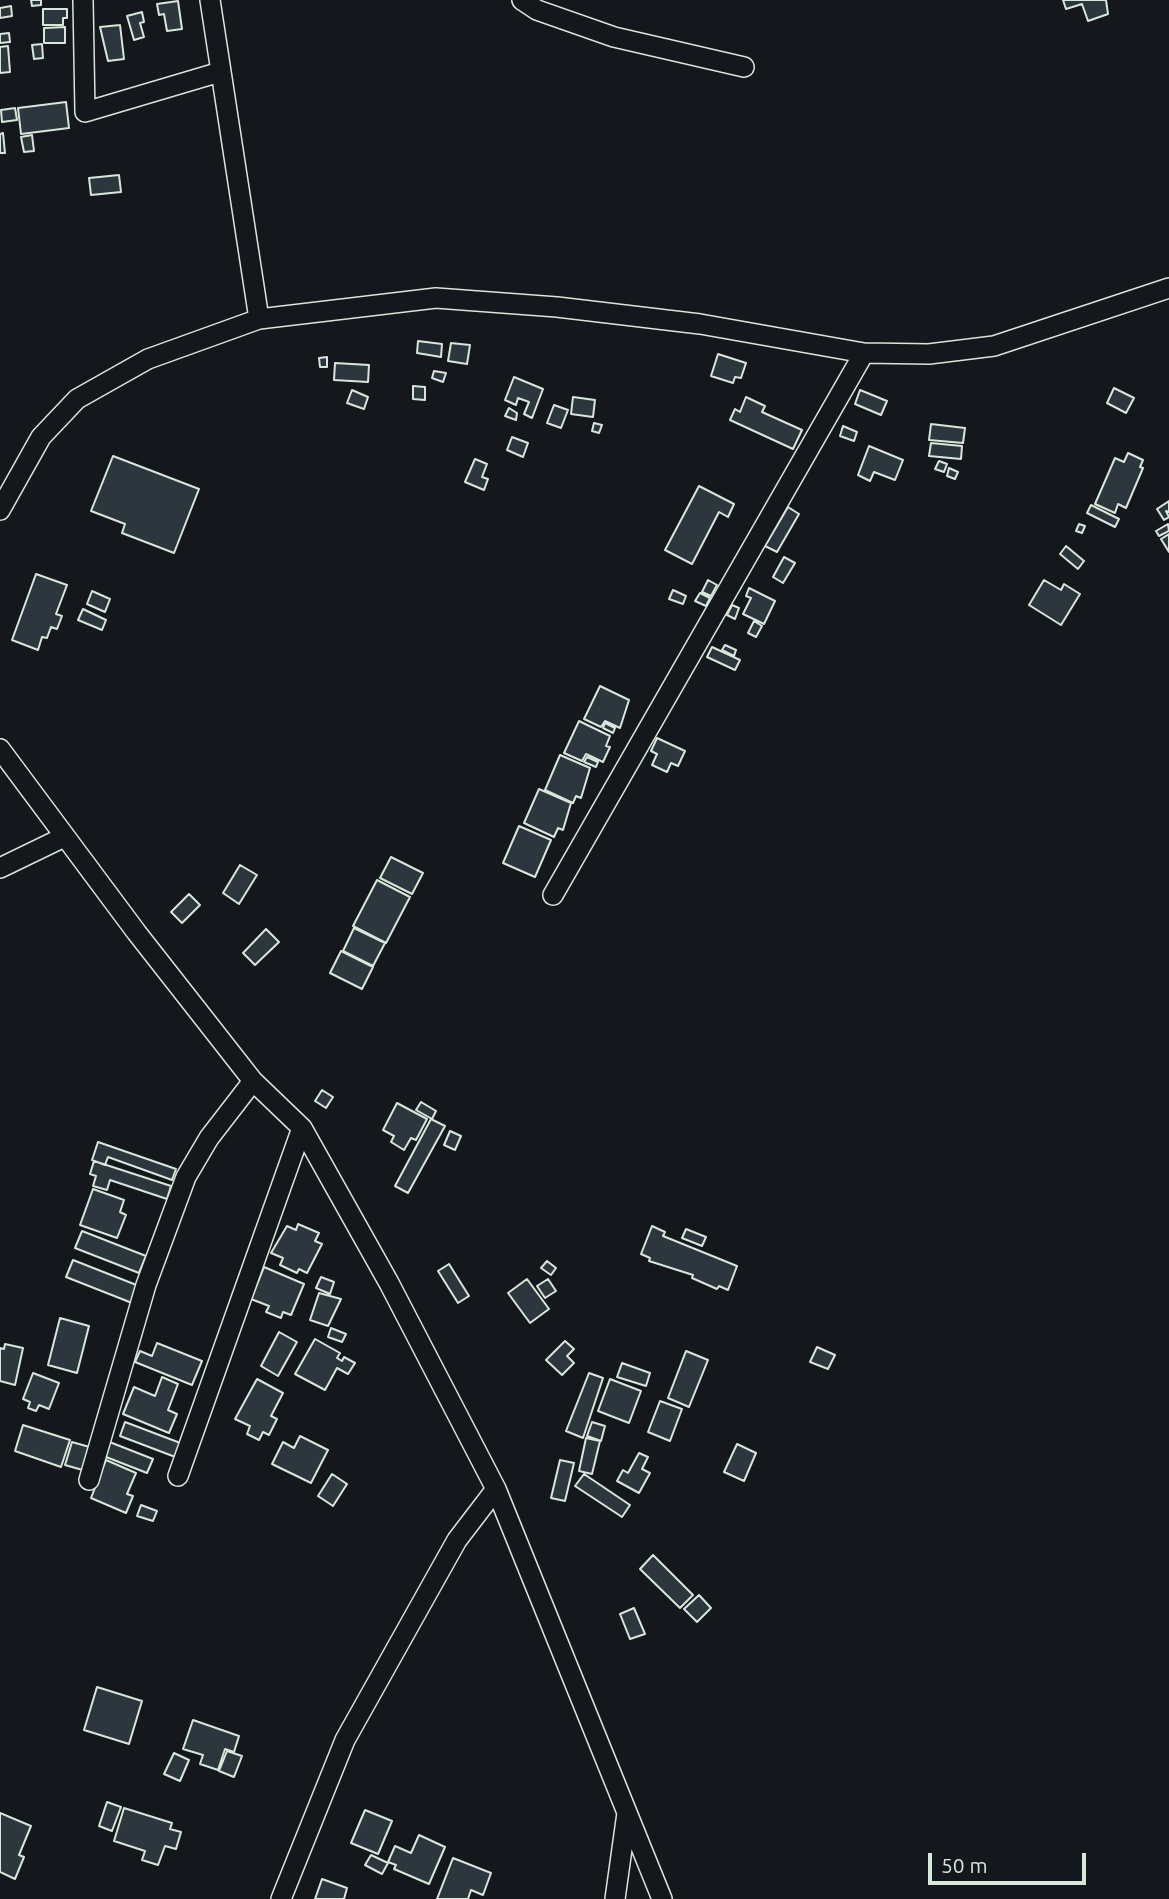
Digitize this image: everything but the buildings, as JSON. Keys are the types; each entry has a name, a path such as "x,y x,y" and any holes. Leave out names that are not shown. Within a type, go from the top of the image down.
{"street":[{"path":"83,0 85,112 219,72"},
{"path":"211,0 219,72 247,220 259,319"},
{"path":"522,0 537,9 614,37 744,67"},
{"path":"0,510 41,437 77,399 148,359 259,319 436,298 557,307 700,324 864,353 929,354 994,346 1169,288"},
{"path":"553,895 864,353"},
{"path":"0,749 64,837 253,1081 303,1128 389,1283 496,1489 662,1899"},
{"path":"0,868 64,837"},
{"path":"89,1480 146,1285 170,1215 186,1178 209,1138 253,1081"},
{"path":"178,1476 303,1128"},
{"path":"281,1899 345,1740 457,1540 496,1489"},
{"path":"615,1899 628,1810"}]}
